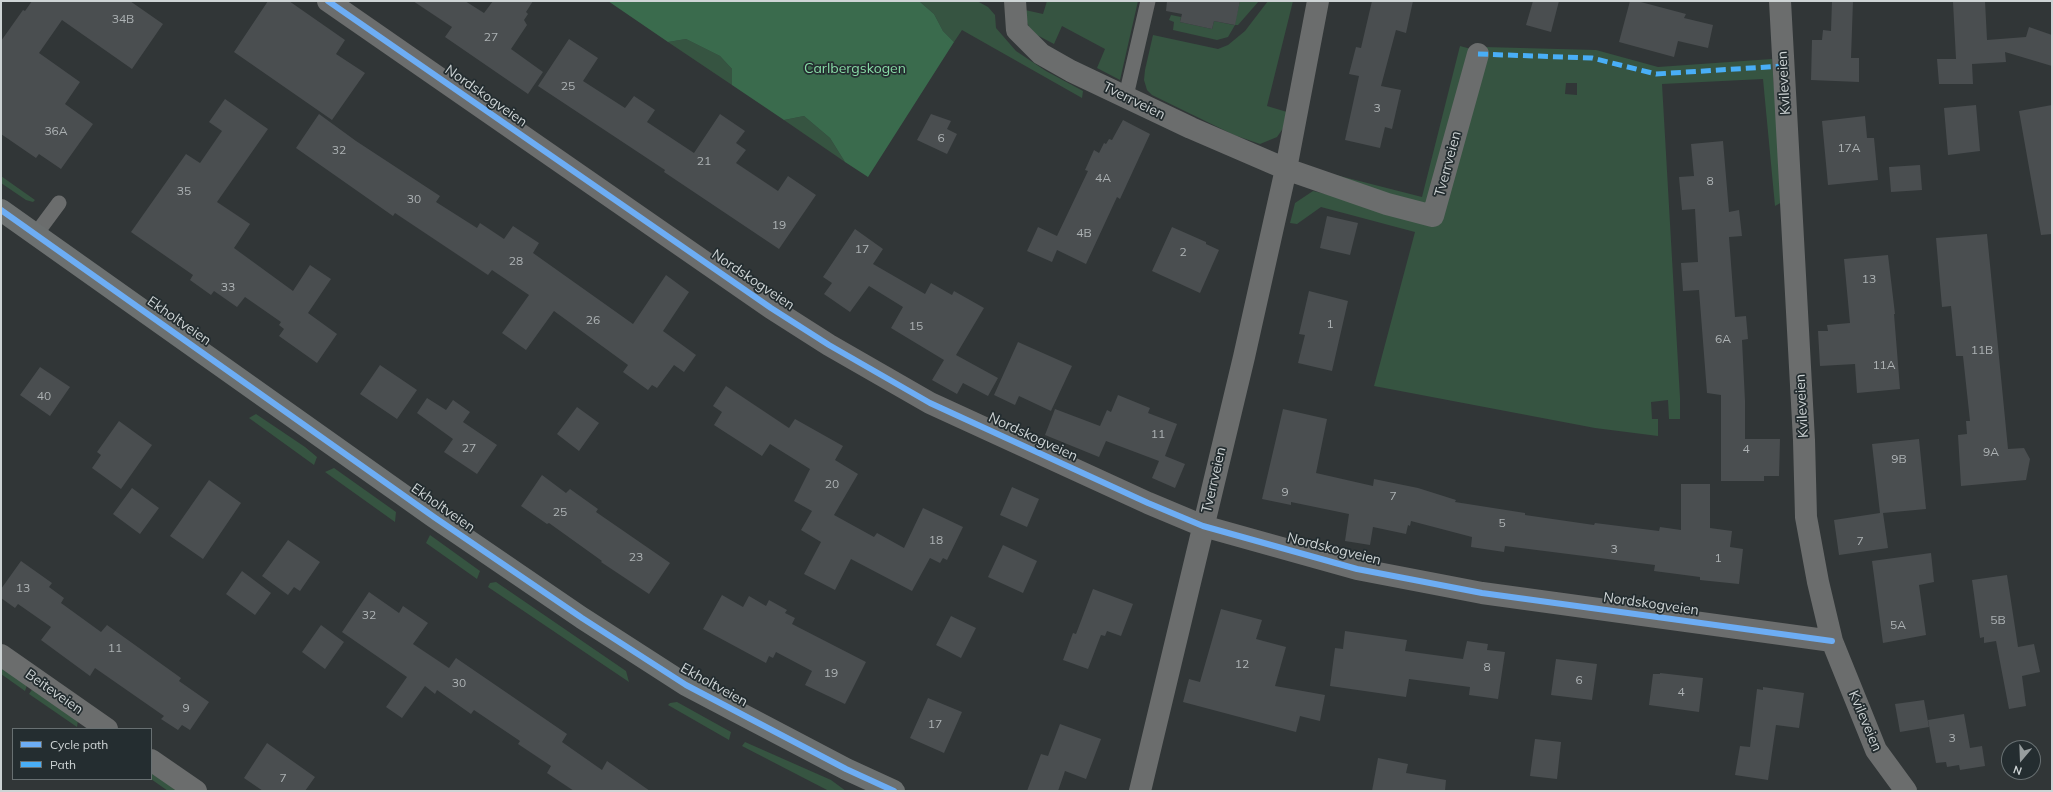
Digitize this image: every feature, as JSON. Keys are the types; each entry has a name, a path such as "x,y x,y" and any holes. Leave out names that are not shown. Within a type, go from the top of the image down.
{"street":[{"name":"Nordskogveien","path":"328,1 771,308 829,345 930,403 1148,503 1203,526 1357,569 1482,593 1832,640"},
{"name":"Tverrveien","path":"1140,791 1244,357 1286,169 1318,1"},
{"name":"Kvileveien","path":"1780,1 1804,440 1806,517 1818,582 1832,640 1876,750 1906,791"},
{"name":"Tverrveien","path":"1012,2 1017,30 1040,54 1071,71 1191,128 1286,169 1386,204 1433,216 1478,54"},
{"name":"Ekholtveien","path":"1,210 434,517 582,618 686,684 846,769 894,791"},
{"name":"Beiteveien","path":"1,655 106,728"},
{"path":"152,761 196,791"}],"lane":[{"path":"1126,96 1148,1"},
{"path":"36,234 59,203"}],"green space":[{"name":"Carlbergskogen","path":"608,1 919,1 934,14 943,31 954,42 868,177 845,162 830,138 804,116 784,120 732,85 732,69 720,56 686,39 668,42"},
{"path":"919,1 977,1 988,7 995,15 996,28 1016,51 1046,71 1083,91 1082,98 962,30 954,42 943,31 934,14"},
{"path":"1047,1 1138,1 1120,80 1097,68 1105,49 1062,26 1054,44 1037,35 1029,27 1024,15 1025,10 1043,14"},
{"path":"1240,1 1259,1 1238,25 1235,25 1228,37 1217,40 1173,30 1174,22 1169,20 1171,15 1181,17 1180,22 1212,29 1214,21 1234,25"},
{"path":"1268,1 1293,1 1267,106 1287,112 1284,127 1277,137 1260,144 1234,135 1152,95 1147,90 1144,80 1145,70 1153,35 1218,49 1228,45 1245,31"},
{"path":"686,39 720,56 732,69 732,85 668,42"},
{"path":"1460,46 1471,49 1430,206 1332,180 1332,174 1422,197"},
{"path":"1484,47 1596,50 1658,67 1772,59 1782,202 1775,206 1763,79 1662,84 1680,419 1669,419 1668,400 1651,402 1652,419 1658,419 1658,436 1595,428 1374,386 1415,232 1321,207 1297,224 1290,223 1295,203 1313,191 1435,220","holes":["1566,83 1577,83 1577,95 1565,94"]},
{"path":"804,116 830,138 845,162 784,120"},
{"path":"1,176 35,200 33,202 26,200 1,183"},
{"path":"256,414 305,447 317,457 314,465 249,418"},
{"path":"334,468 396,512 395,522 325,472"},
{"path":"430,535 480,571 477,579 426,543"},
{"path":"496,582 626,671 629,682 488,587 490,583"},
{"path":"1,666 27,685 25,691 1,674"},
{"path":"33,688 78,720 77,727 29,694"},
{"path":"677,702 731,732 729,740 668,705 670,703"},
{"path":"745,742 831,780 846,791 829,791 742,746"},
{"path":"152,773 178,791 168,791 152,780"}],"building":[{"path":"32,1 130,1 163,24 132,69 62,20 39,53 80,82 65,104 93,124 61,169 39,154 36,158 1,134 1,41 23,10 25,11"},
{"path":"268,1 289,1 345,40 336,54 365,73 332,120 234,52"},
{"path":"413,1 465,1 484,13 493,1 533,1 526,12 528,14 524,20 527,25 511,49 543,72 528,94 445,37 452,27"},
{"path":"1167,1 1240,1 1235,25 1214,21 1212,29 1180,22 1182,14 1166,11"},
{"path":"1372,1 1413,1 1406,33 1396,30 1381,86 1401,90 1392,129 1385,127 1380,148 1345,140 1359,76 1349,74 1356,47 1361,48"},
{"path":"1533,1 1559,1 1551,32 1526,25"},
{"path":"1630,1 1637,1 1686,14 1684,18 1713,25 1708,48 1678,41 1674,57 1619,42"},
{"path":"1832,1 1853,1 1851,58 1859,58 1859,82 1811,80 1812,40 1822,40 1823,30 1831,31"},
{"path":"1985,1 1987,40 2026,37 2029,27 2052,35 2052,66 2005,52 2006,62 1972,64 1973,84 1939,84 1937,59 1956,59 1953,2"},
{"path":"569,39 598,58 583,81 625,108 634,96 655,110 647,122 694,153 720,114 745,131 736,143 746,150 736,163 778,191 788,176 816,195 779,249 664,172 665,170 538,86"},
{"path":"225,99 268,129 217,202 250,224 234,248 293,291 310,265 331,279 308,313 337,334 317,363 279,336 284,329 279,325 281,322 245,297 237,307 214,291 211,295 190,280 193,275 131,232 186,154 200,163 222,131 209,122"},
{"path":"1976,105 1980,151 1948,155 1944,108"},
{"path":"2052,105 2052,234 2041,235 2019,111"},
{"path":"319,114 356,141 440,196 436,202 477,228 480,223 504,239 513,226 539,243 533,253 633,324 666,275 689,292 663,331 696,355 684,372 674,365 657,388 652,385 648,390 623,372 628,365 554,311 526,350 502,333 529,295 492,270 488,275 395,213 393,216 296,148"},
{"path":"931,114 951,121 947,129 957,134 947,154 917,140"},
{"path":"1865,116 1867,138 1874,138 1878,180 1828,185 1822,121"},
{"path":"1123,120 1150,134 1120,199 1117,197 1086,264 1057,250 1052,262 1027,251 1038,227 1057,236 1088,171 1085,170 1094,150 1099,153 1104,143 1106,144 1109,139 1112,140"},
{"path":"1723,141 1729,212 1739,210 1742,236 1729,237 1735,317 1746,316 1748,339 1742,340 1745,439 1780,439 1779,476 1764,476 1764,481 1721,481 1721,395 1707,393 1699,290 1683,291 1681,263 1698,262 1695,209 1682,210 1679,177 1694,176 1691,144"},
{"path":"1920,165 1922,190 1891,192 1889,167"},
{"path":"1327,216 1358,223 1350,255 1320,248"},
{"path":"1172,227 1206,242 1206,244 1219,250 1200,293 1152,271"},
{"path":"855,229 883,249 873,264 925,294 931,283 952,295 954,291 984,308 956,355 998,378 988,396 963,383 957,394 932,380 944,360 891,328 903,307 869,286 850,312 824,294 832,283 823,277"},
{"path":"1987,234 2008,449 2024,448 2030,459 2026,480 1961,486 1958,435 1967,434 1966,421 1970,421 1963,356 1956,356 1951,306 1942,307 1936,238"},
{"path":"1888,255 1895,314 1900,389 1857,393 1855,364 1820,366 1818,331 1828,331 1827,325 1850,323 1844,259"},
{"path":"1309,291 1348,301 1332,371 1298,363 1305,335 1299,334"},
{"path":"1018,342 1072,366 1051,411 1019,396 1015,405 994,395"},
{"path":"380,365 417,390 397,419 360,394"},
{"path":"40,367 70,387 50,416 20,395"},
{"path":"726,386 789,428 795,419 843,446 835,460 858,474 834,515 874,537 877,533 904,548 923,508 963,527 947,560 943,558 940,563 930,558 912,591 851,559 835,590 804,574 821,542 801,530 812,511 794,501 810,469 770,444 762,456 714,425 722,412 713,406"},
{"path":"1118,395 1150,408 1148,413 1177,424 1165,456 1185,464 1175,488 1152,478 1159,461 1106,441 1099,457 1045,435 1055,409 1100,426 1107,410 1111,412"},
{"path":"427,398 446,410 453,400 470,412 463,422 497,445 477,474 444,452 453,439 417,413"},
{"path":"577,407 599,423 579,451 557,434"},
{"path":"1283,409 1327,419 1316,473 1373,486 1374,479 1418,488 1456,500 1455,502 1525,513 1525,515 1594,525 1595,523 1659,531 1660,527 1681,530 1681,484 1710,484 1710,528 1732,531 1730,547 1743,549 1739,584 1700,580 1700,577 1654,571 1655,565 1505,546 1504,552 1471,547 1472,537 1411,521 1410,526 1408,525 1406,534 1373,527 1370,545 1345,541 1349,514 1291,502 1291,505 1262,499"},
{"path":"119,421 152,445 121,489 92,468 101,455 97,452"},
{"path":"1919,439 1926,509 1883,513 1888,548 1839,555 1834,520 1880,513 1872,444"},
{"path":"542,475 566,493 570,489 598,509 596,512 670,563 649,594 601,562 602,561 549,523 547,524 521,506"},
{"path":"209,480 241,503 203,559 170,536"},
{"path":"1012,487 1039,499 1027,527 1000,515"},
{"path":"132,488 159,508 140,534 113,514"},
{"path":"288,540 320,562 300,591 294,587 288,595 262,576"},
{"path":"1003,545 1037,561 1023,593 988,577"},
{"path":"1931,553 1934,582 1919,585 1926,635 1883,643 1872,561"},
{"path":"21,561 52,583 49,587 64,598 61,603 101,632 107,625 181,678 179,681 209,702 190,730 182,725 178,730 161,719 164,716 95,668 90,676 41,640 51,627 18,604 15,608 1,598 1,589"},
{"path":"242,571 271,593 255,615 226,594"},
{"path":"2007,575 2018,647 2034,644 2040,672 2022,676 2026,706 2009,709 1996,641 1984,643 1984,637 1980,638 1972,580"},
{"path":"1093,589 1133,604 1121,636 1107,631 1105,636 1101,635 1088,669 1063,660 1073,633 1076,634"},
{"path":"369,592 399,613 403,606 428,623 413,644 449,668 456,658 567,734 562,742 602,770 607,761 650,791 574,791 547,773 551,766 518,744 520,741 474,710 471,714 437,690 435,694 425,686 402,718 386,707 407,677 342,632"},
{"path":"722,595 743,607 749,596 766,606 769,600 787,610 785,613 795,618 792,624 866,662 845,704 805,685 812,671 776,652 773,658 769,656 766,663 703,629"},
{"path":"1221,609 1262,620 1256,639 1286,647 1275,686 1325,695 1320,721 1300,716 1296,732 1183,702 1189,679 1200,682"},
{"path":"951,616 976,628 961,658 936,645"},
{"path":"321,625 344,642 325,669 302,652"},
{"path":"1345,631 1407,640 1405,651 1463,659 1467,641 1488,644 1487,650 1505,652 1498,699 1469,695 1470,687 1409,679 1406,697 1330,686 1335,648 1343,649"},
{"path":"1556,659 1597,664 1592,700 1551,695"},
{"path":"1660,673 1703,678 1699,712 1649,705 1653,674"},
{"path":"1763,687 1804,693 1799,728 1776,725 1768,780 1735,775 1740,746 1750,747 1757,689 1763,690"},
{"path":"928,698 962,712 944,753 910,738"},
{"path":"1924,700 1929,727 1900,732 1895,704"},
{"path":"1964,714 1970,748 1982,746 1985,766 1960,770 1959,765 1947,767 1946,762 1936,763 1928,720"},
{"path":"1060,724 1101,739 1086,779 1065,771 1058,791 1027,791 1041,754 1048,756"},
{"path":"1535,739 1561,742 1557,779 1530,776"},
{"path":"267,743 315,777 305,791 263,791 244,778"},
{"path":"1378,758 1408,764 1406,773 1446,780 1445,791 1372,791"}],"marked path":[{"path":"1478,54 1592,58 1656,74 1783,66"}],"cycle path":[{"path":"328,1 771,308 829,345 930,403 1148,503 1203,526 1357,569 1482,593 1832,641"},
{"path":"1,210 434,517 582,618 686,685 846,769 894,791"}]}
